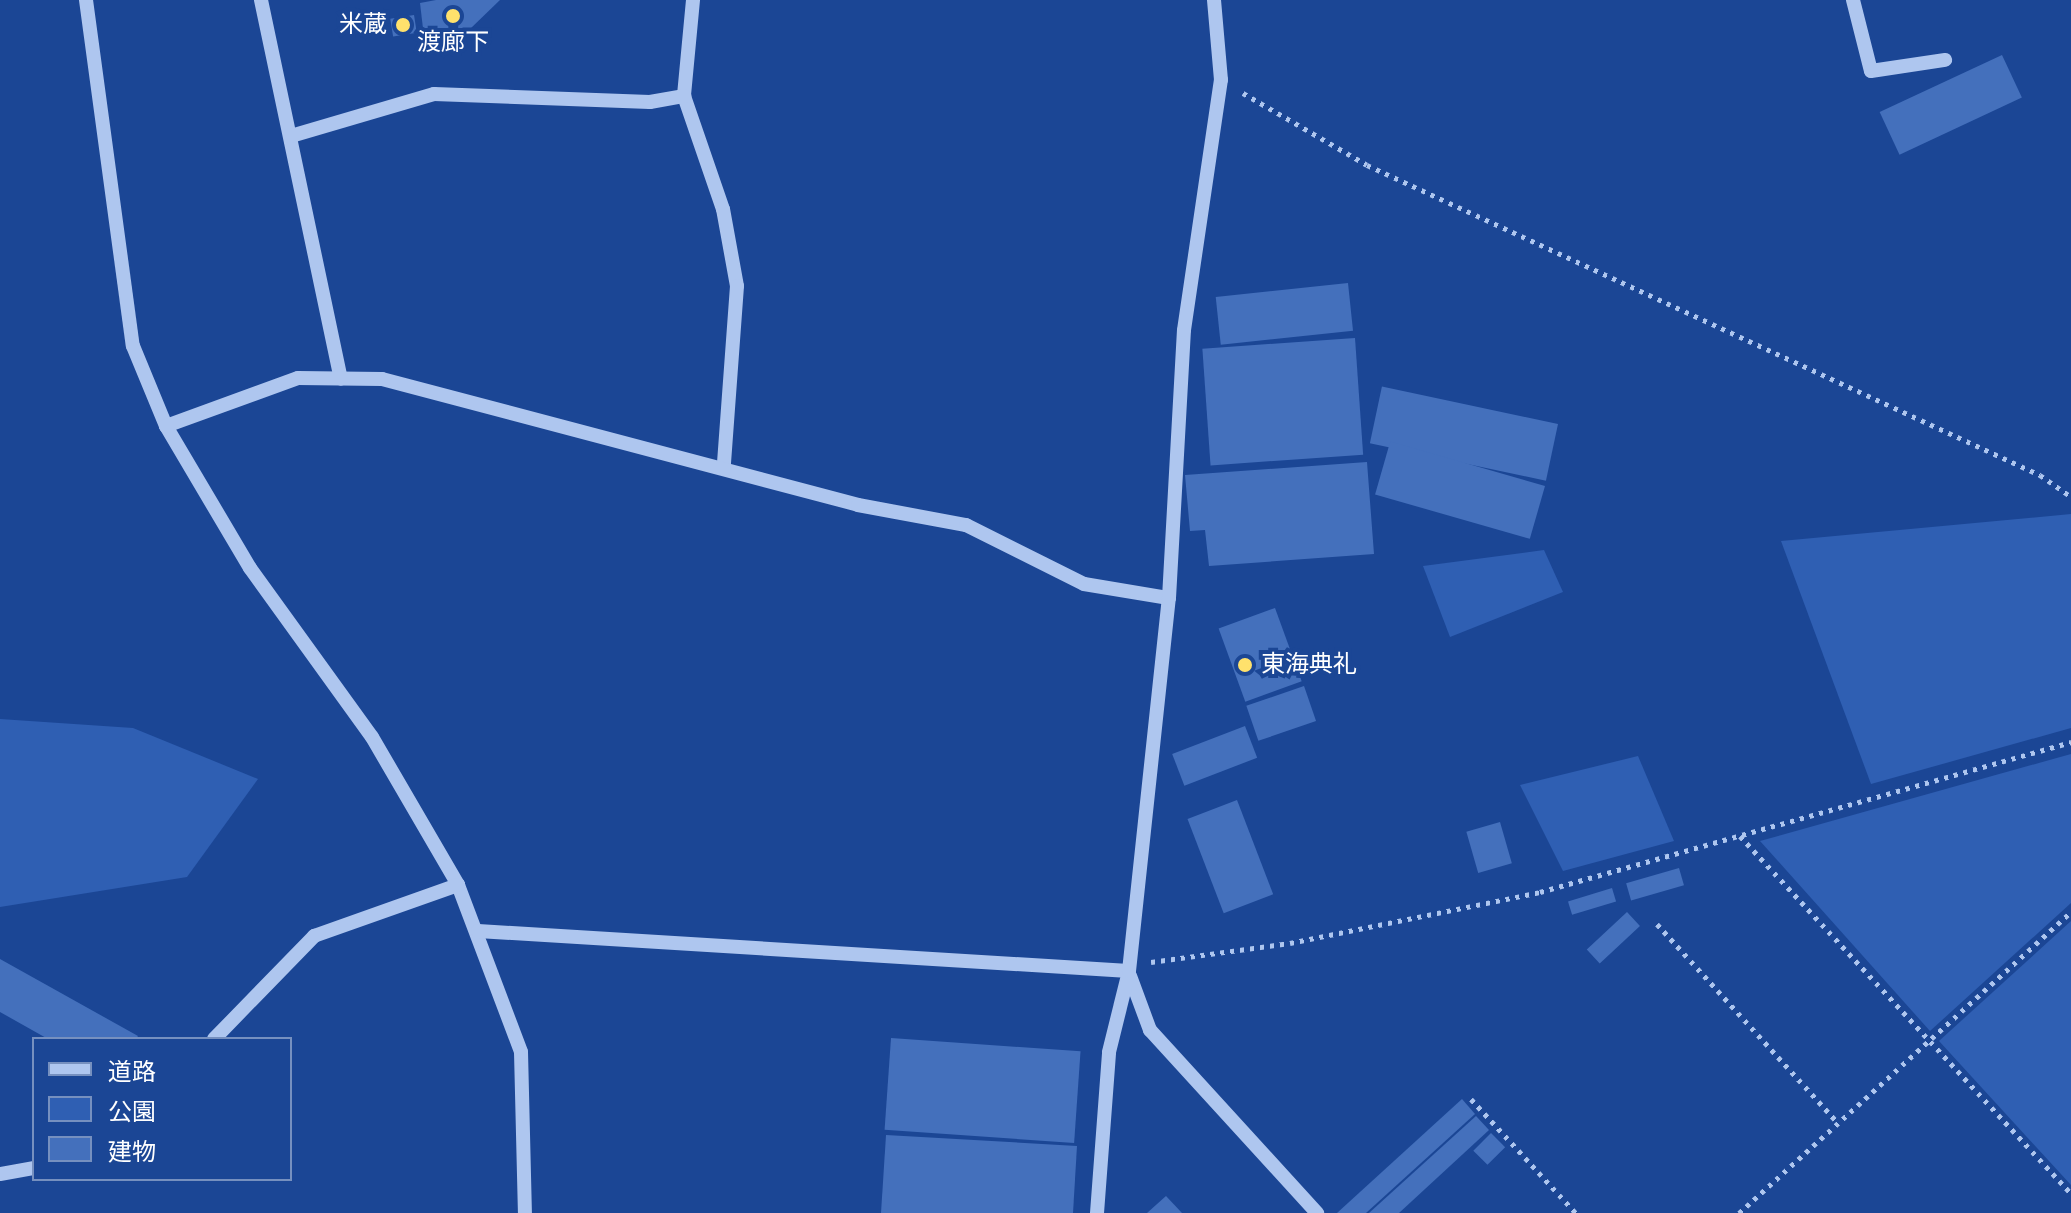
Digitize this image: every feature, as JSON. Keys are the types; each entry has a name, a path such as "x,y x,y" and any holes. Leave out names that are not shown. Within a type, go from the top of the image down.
{"street":[{"path":"86,0 133,346 166,426 250,568 372,737 458,885 478,931 521,1052 525,1213"},
{"path":"261,0 341,379"},
{"path":"693,0 684,96 723,209 737,286 724,464"},
{"path":"1097,1213 1109,1052 1129,971 1169,598 1184,330 1221,80 1214,0"},
{"path":"1853,0 1871,71 1945,60"},
{"path":"291,136 434,94 650,102 684,96"},
{"path":"166,426 298,378 382,379 724,464 858,505 966,525 1084,584 1169,598"},
{"path":"216,1037 314,936 458,885"},
{"path":"478,931 1129,971"},
{"path":"1129,971 1150,1030 1317,1213"},
{"path":"0,1174 32,1168"}],"path":[{"path":"1221,80 1367,165 2040,475 2071,497"},
{"path":"1129,971 1540,892 2071,742"},
{"path":"1740,836 2071,1194"},
{"path":"1739,1213 2071,912"},
{"path":"1657,924 1838,1123"},
{"path":"1471,1099 1576,1213"}],"green space":[{"path":"2071,514 2071,728 1871,784 1781,541"},
{"path":"1544,550 1563,592 1450,637 1423,566"},
{"path":"0,719 133,728 258,779 187,877 0,907"},
{"path":"2071,754 2071,903 1930,1031 1760,841"},
{"path":"1638,756 1674,841 1563,871 1520,785"},
{"path":"2071,921 2071,1185 1939,1041"}],"building":[{"name":"渡廊下","path":"500,0 470,29 424,37 420,3"},
{"name":"米蔵","path":"414,15 417,33 393,37 390,19"},
{"path":"2002,55 2022,98 1900,155 1880,112"},
{"path":"1348,283 1353,331 1221,345 1216,297"},
{"path":"1355,338 1363,455 1211,465 1202,349"},
{"path":"1382,387 1558,424 1546,481 1370,443"},
{"path":"1390,442 1545,486 1530,539 1375,494"},
{"path":"1367,462 1374,554 1209,566 1205,530 1190,531 1185,475"},
{"path":"1275,608 1302,681 1245,702 1219,629"},
{"path":"1304,686 1316,721 1258,741 1246,706"},
{"path":"1245,726 1257,758 1184,786 1172,754"},
{"path":"1237,800 1273,894 1224,913 1188,819"},
{"path":"1500,822 1512,863 1478,873 1466,832"},
{"path":"1679,868 1684,885 1631,900 1626,883"},
{"path":"1612,888 1616,901 1572,915 1568,901"},
{"path":"1627,912 1640,926 1600,963 1587,950"},
{"path":"0,959 138,1036 44,1037 0,1012"},
{"path":"891,1038 1081,1051 1074,1143 885,1130"},
{"path":"1462,1099 1475,1114 1366,1213 1337,1213"},
{"path":"1476,1116 1489,1130 1399,1213 1369,1213"},
{"path":"1491,1133 1505,1147 1487,1165 1473,1151"},
{"path":"886,1135 1077,1146 1073,1213 881,1213"},
{"path":"1166,1196 1182,1213 1147,1213"}],"place":[{"name":"渡廊下","path":"453,16"},
{"name":"米蔵","path":"403,25"},
{"name":"東海典礼","path":"1245,665"}]}
